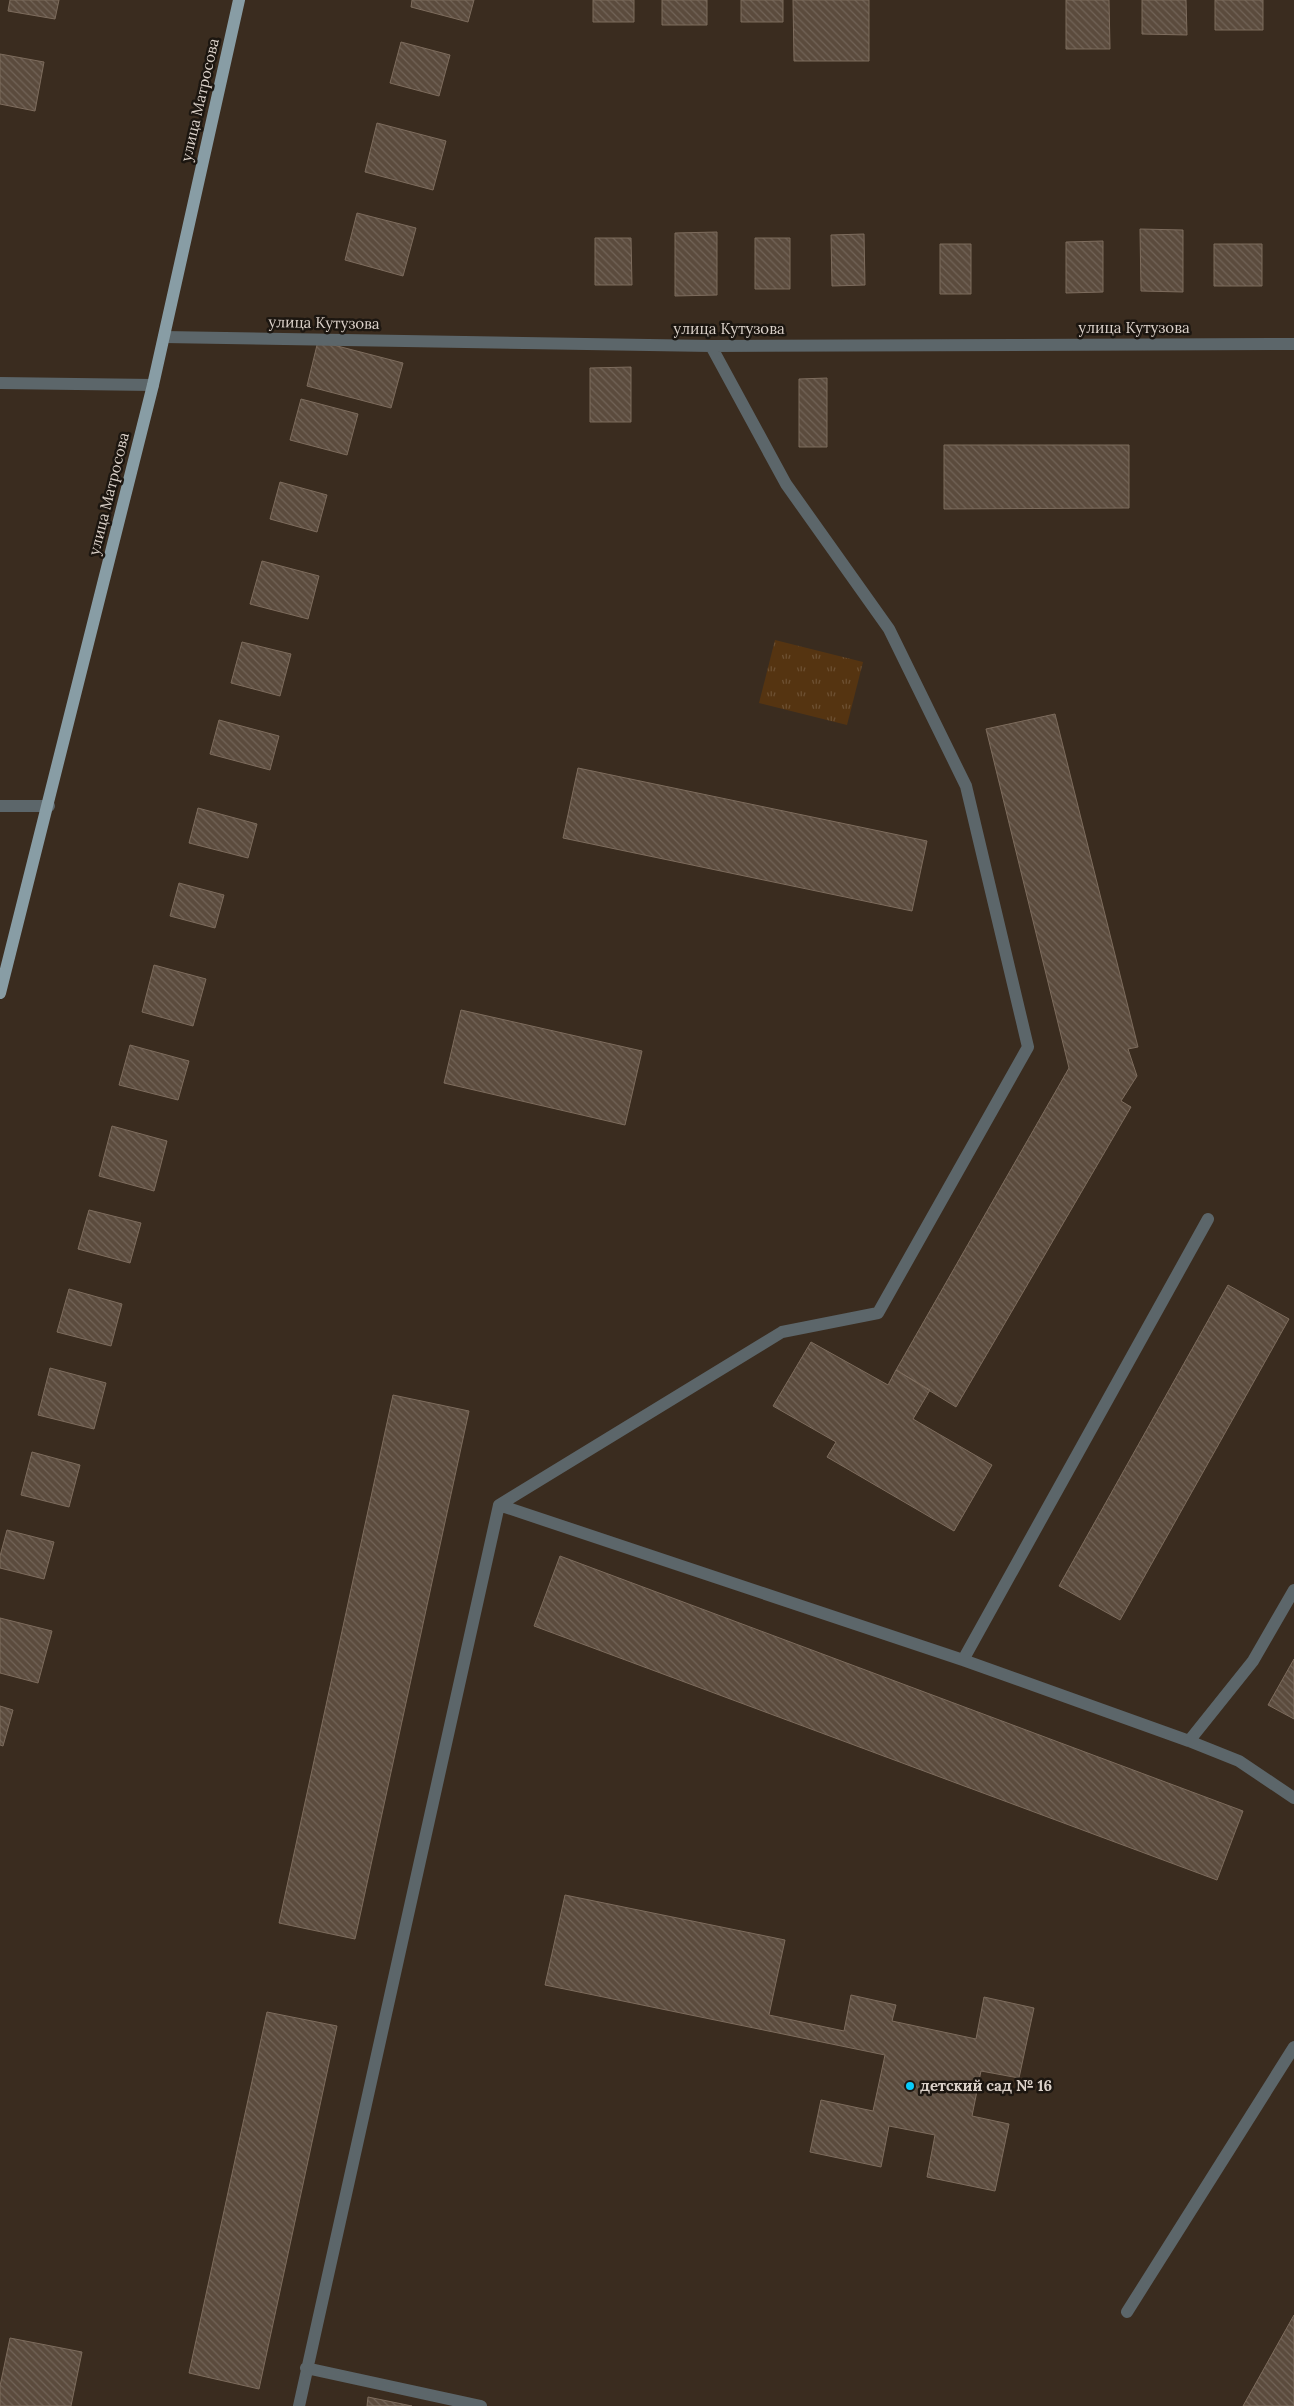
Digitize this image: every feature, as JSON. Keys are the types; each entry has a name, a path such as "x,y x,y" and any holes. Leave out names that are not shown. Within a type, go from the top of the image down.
{"main road":[{"name":"улица Матросова","path":"0,993 49,806 153,385 239,0"}],"street":[{"name":"улица Кутузова","path":"164,337 712,346 1294,344"},
{"path":"299,2406 499,1505 782,1332 878,1313 1028,1046 966,786 889,629 786,484 712,346"},
{"path":"0,382 153,385"},
{"path":"0,806 49,806"},
{"path":"963,1660 1208,1219"},
{"path":"499,1505 963,1660 1189,1741 1239,1761 1294,1798"},
{"path":"1189,1741 1253,1662 1294,1590"},
{"path":"1127,2312 1294,2047"},
{"path":"306,2368 481,2406"}],"green space":[{"path":"775,640 863,662 847,725 759,703"}],"building":[{"path":"10,0 59,0 55,19 8,11"},
{"path":"412,0 474,0 468,22 411,7"},
{"path":"593,0 634,0 634,22 593,22"},
{"path":"662,0 707,0 707,25 662,25"},
{"path":"741,0 783,0 783,22 741,22"},
{"path":"793,0 869,0 869,61 794,61"},
{"path":"1066,0 1109,0 1110,49 1066,49"},
{"path":"1142,0 1186,0 1187,35 1142,34"},
{"path":"1215,0 1263,0 1263,30 1215,30"},
{"path":"401,42 450,55 439,96 390,83"},
{"path":"0,54 44,62 35,111 0,104"},
{"path":"377,123 446,141 433,190 365,172"},
{"path":"357,213 416,228 403,276 345,260"},
{"path":"1140,229 1183,230 1183,292 1141,291"},
{"path":"717,232 717,295 675,296 675,233"},
{"path":"864,234 865,285 832,286 831,235"},
{"path":"595,238 631,238 632,285 595,285"},
{"path":"755,238 790,238 790,289 755,289"},
{"path":"1103,241 1103,292 1066,293 1066,242"},
{"path":"940,244 971,244 971,294 940,294"},
{"path":"1214,244 1262,244 1262,286 1214,286"},
{"path":"318,341 403,363 391,408 307,386"},
{"path":"631,367 631,422 590,422 590,368"},
{"path":"827,378 827,447 799,447 799,379"},
{"path":"301,399 358,414 347,455 290,440"},
{"path":"944,445 1129,445 1129,508 944,509"},
{"path":"280,482 327,495 317,532 270,519"},
{"path":"262,561 319,576 308,619 250,604"},
{"path":"242,642 291,654 280,696 231,683"},
{"path":"1055,714 1138,1047 1128,1049 1137,1076 1121,1101 1131,1107 956,1407 896,1370 1069,1068 986,729"},
{"path":"219,720 279,736 270,770 210,754"},
{"path":"578,768 927,841 912,911 563,838"},
{"path":"198,808 257,824 248,858 189,843"},
{"path":"179,883 224,895 215,928 170,916"},
{"path":"154,965 206,979 193,1026 142,1012"},
{"path":"461,1010 642,1051 625,1125 444,1083"},
{"path":"130,1045 189,1061 178,1100 119,1085"},
{"path":"112,1126 167,1141 154,1191 99,1176"},
{"path":"89,1210 141,1223 130,1263 78,1249"},
{"path":"1228,1285 1289,1319 1120,1620 1059,1586"},
{"path":"69,1289 122,1304 111,1346 57,1332"},
{"path":"811,1342 888,1385 896,1370 930,1390 913,1419 992,1465 954,1531 827,1457 836,1442 773,1406"},
{"path":"50,1368 106,1383 94,1429 38,1415"},
{"path":"393,1395 469,1411 355,1939 279,1923"},
{"path":"32,1452 80,1465 69,1507 21,1495"},
{"path":"7,1530 54,1542 44,1579 0,1568 0,1556"},
{"path":"560,1556 1243,1811 1217,1880 534,1626"},
{"path":"0,1618 52,1631 38,1683 0,1673"},
{"path":"1294,1659 1294,1719 1268,1705"},
{"path":"0,1706 13,1710 3,1746 0,1745"},
{"path":"565,1895 785,1940 769,2015 844,2031 851,1995 896,2005 892,2021 976,2039 984,1997 1034,2008 1019,2078 981,2071 972,2116 1009,2124 995,2191 927,2177 935,2135 889,2126 881,2167 810,2152 821,2100 873,2111 885,2055 545,1985"},
{"path":"267,2012 337,2026 259,2389 189,2373"},
{"path":"1294,2315 1294,2406 1243,2406"},
{"path":"10,2338 82,2352 71,2406 0,2406 0,2386"},
{"path":"368,2397 412,2406 367,2406"}],"place":[{"name":"детский сад № 16","path":"910,2086"}]}
